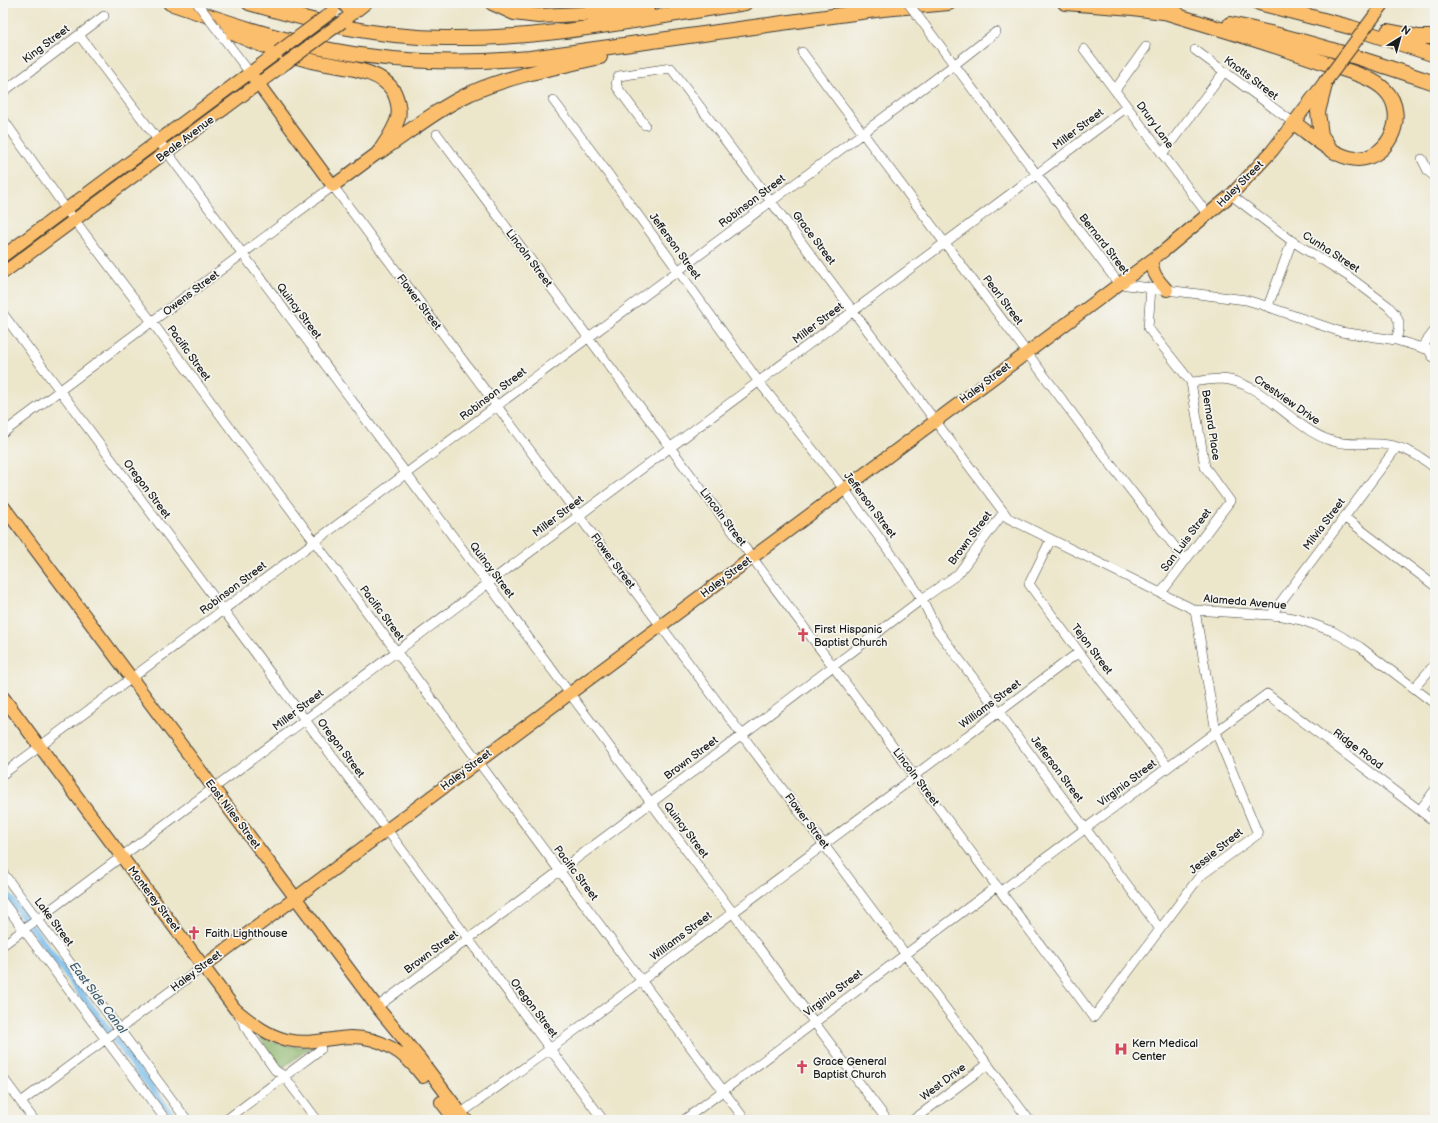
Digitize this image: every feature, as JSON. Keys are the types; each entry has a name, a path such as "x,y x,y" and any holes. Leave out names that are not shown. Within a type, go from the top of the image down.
{"highway":[{"path":"170,3 231,24 331,50 380,57 442,62 505,61 884,9 949,3"},
{"path":"170,3 256,44 310,61 369,73 380,78 387,83 397,98 399,109 393,130 379,152"},
{"path":"249,3 288,15 350,29 444,38 496,37 554,33 745,3"},
{"path":"492,3 514,13 538,16 710,8"},
{"path":"1065,3 1133,8 1253,28 1294,38 1367,60 1435,83"},
{"path":"1260,3 1405,35 1435,37"},
{"path":"1168,13 1299,53 1376,83 1384,89 1393,101 1396,117 1393,134 1384,147 1369,157 1360,159 1351,158 1334,151 1294,123"},
{"path":"1305,14 1435,55"},
{"path":"379,152 440,111 470,93 488,86 522,76 679,38"},
{"path":"1326,81 1318,112 1319,125 1321,135 1334,151"}],"main road":[{"name":"Beale Avenue","path":"3,273 366,3"},
{"name":"Beale Avenue","path":"3,256 340,6"},
{"path":"340,6 347,18"},
{"name":"Haley Street","path":"204,966 1152,260 1208,215 1231,195 1272,151 1381,7"},
{"name":"Flower Street","path":"250,73 333,186"},
{"name":"Owens Street","path":"333,186 379,152"},
{"path":"1152,260 1154,274 1167,290"},
{"name":"East Niles Street","path":"3,506 377,1007 420,1059 457,1118"},
{"name":"Monterey Street","path":"3,697 235,1008"},
{"path":"235,1008 263,1031 287,1040 311,1042 350,1037 362,1038 396,1050 410,1061 457,1118"}],"street":[{"name":"Flower Street","path":"197,3 250,73"},
{"name":"Bernard Street","path":"908,3 1119,284 1240,299 1268,306 1341,332 1396,340 1429,349"},
{"name":"King Street","path":"3,92 104,16"},
{"name":"Robinson Street","path":"3,774 589,338 996,32"},
{"name":"Quincy Street","path":"79,35 887,1120"},
{"path":"1115,90 1146,47"},
{"name":"Drury Lane","path":"1084,49 1208,215"},
{"name":"Knotts Street","path":"1195,50 1294,123"},
{"name":"Pearl Street","path":"802,52 1102,453 1185,560"},
{"name":"Grace Street","path":"645,125 617,87 617,78 619,76 671,68 1004,512"},
{"path":"1162,154 1224,72"},
{"name":"Jefferson Street","path":"553,100 758,382 844,489 922,599 937,630 1160,929"},
{"name":"Miller Street","path":"3,945 1127,107"},
{"name":"Pacific Street","path":"3,119 74,220 152,322 745,1120"},
{"name":"Lincoln Street","path":"436,134 671,447 1094,1017"},
{"path":"1422,159 1428,171 1435,176"},
{"name":"Flower Street","path":"333,186 1029,1120"},
{"name":"Owens Street","path":"3,433 333,186"},
{"name":"Cunha Street","path":"1231,195 1292,241 1348,276 1391,308 1399,322 1396,340"},
{"path":"1268,306 1292,241"},
{"name":"Bernard Place","path":"1152,288 1148,328 1192,382 1205,467 1230,501"},
{"name":"Oregon Street","path":"3,314 603,1120"},
{"path":"1435,330 1429,349 1432,356 1435,358"},
{"name":"Crestview Drive","path":"1192,382 1222,379 1241,383 1260,394 1308,430 1330,440 1352,444 1381,444 1397,447 1417,454 1435,468"},
{"name":"Milvia Street","path":"1271,615 1397,447"},
{"name":"San Luis Street","path":"1160,593 1230,501"},
{"name":"Alameda Avenue","path":"1004,512 1008,518 1195,610 1271,615 1301,620 1318,625 1345,637 1435,704"},
{"name":"Brown Street","path":"377,1007 922,599 958,574 1004,512"},
{"path":"1344,517 1435,586"},
{"name":"Tejon Street","path":"1051,539 1029,584 1079,652 1168,767"},
{"name":"Jessie Street","path":"1094,1017 1200,876 1258,834 1216,732 1195,610"},
{"name":"Williams Street","path":"457,1118 824,845 1079,652"},
{"path":"1414,688 1435,664"},
{"name":"Virginia Street","path":"684,1120 906,954 1086,828 1267,694"},
{"name":"Ridge Road","path":"1267,694 1435,822"},
{"path":"1420,810 1435,790"},
{"name":"Lake Street","path":"3,873 187,1120"},
{"path":"3,902 166,1120"},
{"name":"Haley Street","path":"21,1102 204,966"},
{"name":"Monterey Street","path":"235,1008 249,1033 276,1070 284,1076 317,1120"},
{"path":"226,1120 321,1049"},
{"name":"West Drive","path":"912,1120 988,1064"},
{"path":"3,1078 34,1120"}],"green space":[{"path":"257,1034 271,1041 284,1045 315,1047 307,1050 282,1068"}],"waterway":[{"name":"East Side Canal","path":"3,889 175,1120"}],"place":[{"name":"First Hispanic Baptist Church","path":"803,635"},
{"name":"Faith Lighthouse","path":"194,933"},
{"name":"Kern Medical Center","path":"1121,1049"},
{"name":"Grace General Baptist Church","path":"802,1067"}]}
